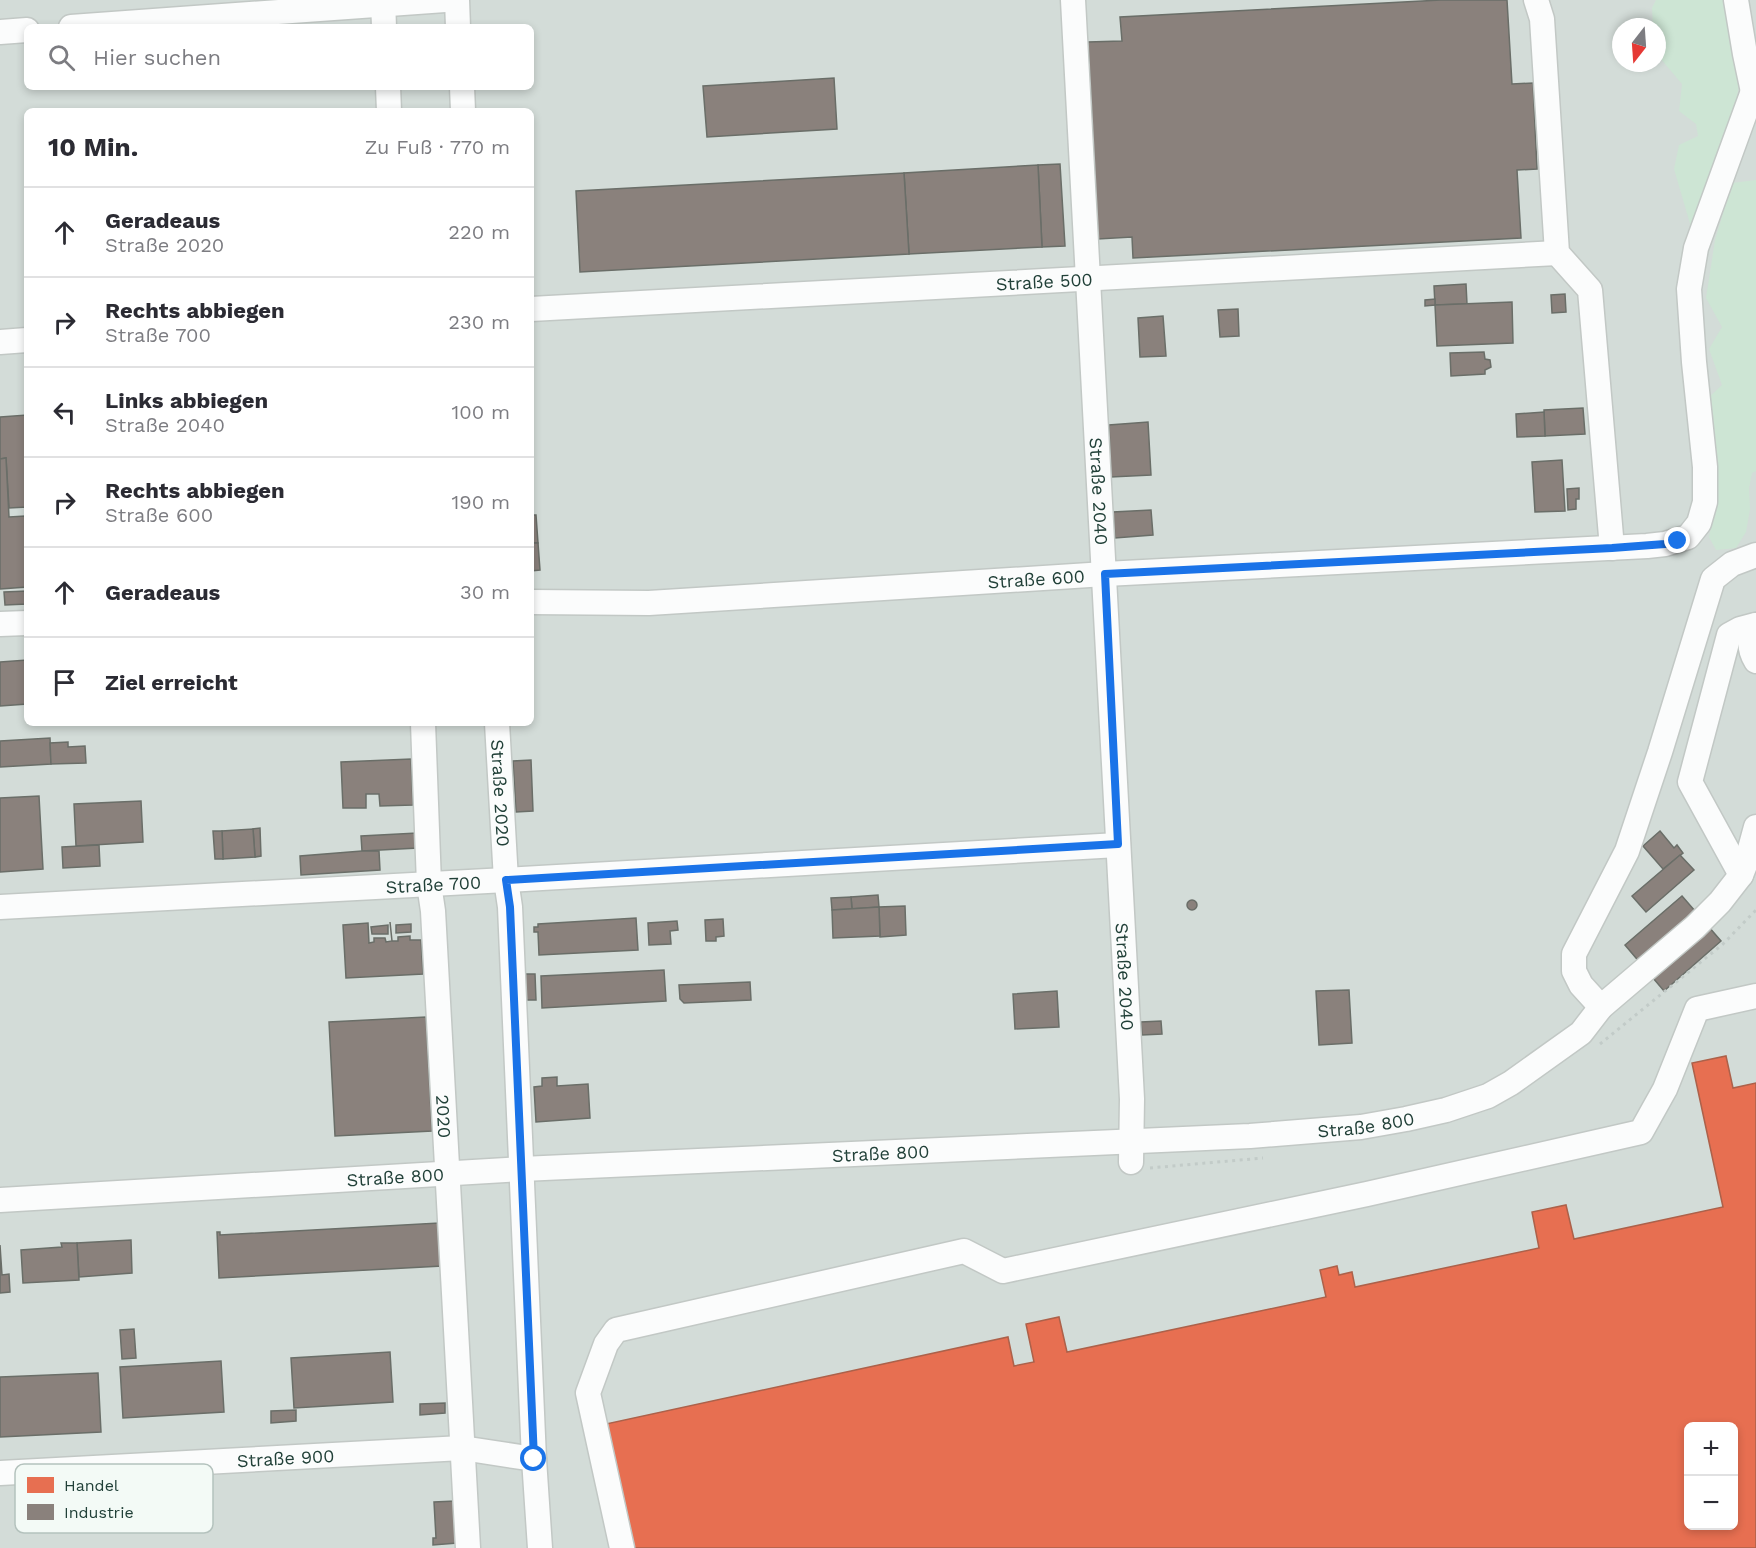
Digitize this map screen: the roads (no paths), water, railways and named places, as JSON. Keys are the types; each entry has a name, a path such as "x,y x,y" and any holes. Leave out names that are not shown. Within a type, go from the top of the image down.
{"street":[{"path":"101,24 292,5 383,10 445,0"},
{"path":"457,0 458,24"},
{"name":"Straße 2040","path":"1073,0 1105,574 1132,1111 1131,1152"},
{"path":"1536,0 1542,19 1557,253 1590,290 1612,548"},
{"path":"1736,0 1755,96"},
{"path":"0,32 24,30"},
{"path":"388,90 389,108"},
{"path":"462,90 463,108"},
{"name":"Straße 600","path":"534,602 649,603 1105,574 1612,548 1665,544 1688,537 1700,523 1705,502 1705,467 1689,289 1696,248 1755,96"},
{"name":"Straße 500","path":"534,309 1557,253"},
{"path":"0,342 24,340"},
{"path":"1601,1007 1581,985 1574,971 1574,954 1627,851 1713,579 1732,564 1756,555"},
{"path":"0,624 24,623"},
{"path":"1756,625 1749,642 1751,653 1756,661"},
{"path":"1741,875 1690,782 1729,635 1740,629 1756,625"},
{"name":"2020","path":"423,726 429,884 433,911 468,1548"},
{"name":"Straße 2020","path":"497,726 506,880 510,907 534,1459 540,1548"},
{"name":"Straße 800","path":"0,1200 522,1169 1131,1152 1250,1136 1361,1127 1406,1119 1446,1110 1488,1096 1511,1083 1581,1033 1601,1007 1695,927 1720,902 1741,875 1756,827"},
{"name":"Straße 700","path":"0,907 1118,844"},
{"path":"622,1548 588,1393 606,1344 616,1330 964,1251 1003,1271 1402,1186 1641,1132 1665,1089 1697,1009 1756,996"},
{"name":"Straße 900","path":"166,1464 462,1448 534,1459"},
{"name":"Straße 900","path":"0,1473 15,1472"}]}
